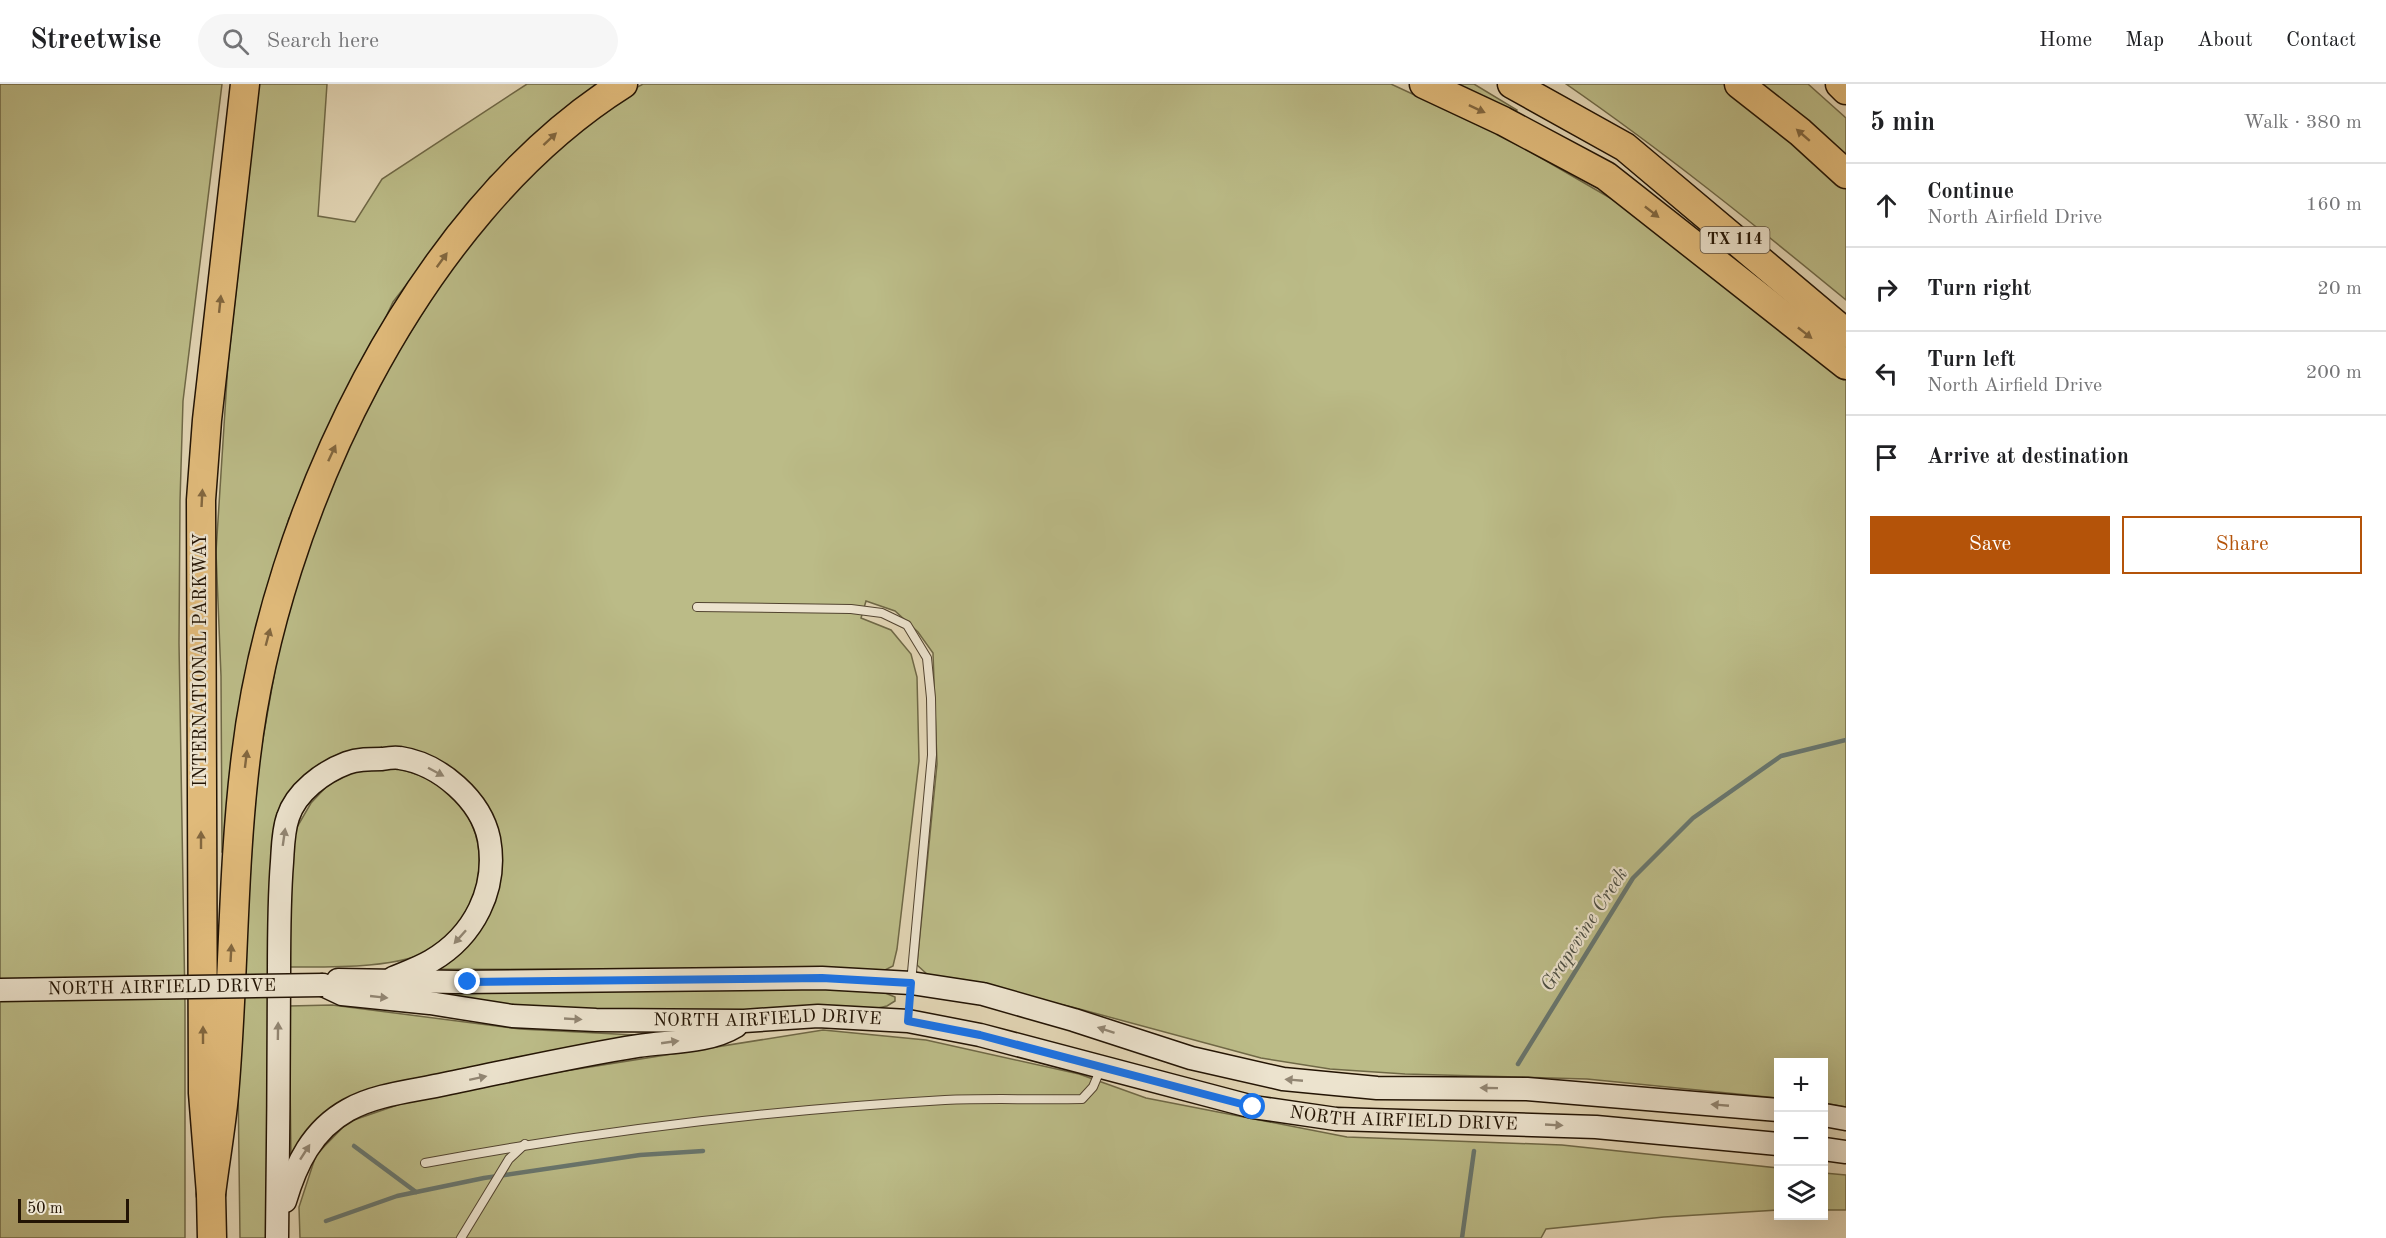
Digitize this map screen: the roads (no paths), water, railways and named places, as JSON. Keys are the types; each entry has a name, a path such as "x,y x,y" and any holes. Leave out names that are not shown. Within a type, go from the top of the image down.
{"highway":[{"name":"INTERNATIONAL PARKWAY","path":"212,1238 203,1094 201,500 245,84"},
{"path":"211,1194 224,1096 237,840 246,754 267,636 303,519 331,454 371,374 410,309 475,217 508,178 556,133 600,98 623,84"},
{"path":"1424,84 1503,121 1606,176 1846,365"},
{"name":"TX 114","path":"1512,84 1625,147 1846,333"},
{"path":"1543,84 1625,147"},
{"path":"1739,84 1800,132 1846,174"},
{"path":"1840,84 1846,90"}],"main road":[{"path":"278,1232 279,901 284,834 288,815 304,791 321,776 359,760 400,758 433,770 453,782 477,809 486,826 492,867 486,897 475,919 455,942 431,961 386,981"},
{"name":"NORTH AIRFIELD DRIVE","path":"0,990 323,985 339,980 457,982 822,978 911,983 983,994 1074,1020 1191,1058 1283,1079 1377,1088 1527,1089 1774,1110"},
{"path":"908,1021 911,983"},
{"name":"NORTH AIRFIELD DRIVE","path":"323,985 342,994 430,1003 513,1016 596,1020 744,1021 818,1016 908,1021 980,1035 1253,1107 1336,1119 1596,1126 1774,1144"},
{"path":"278,1232 294,1170 304,1152 328,1124 348,1109 376,1099 534,1066 637,1046 722,1035 744,1021"},
{"path":"1828,1116 1846,1119"},
{"path":"1828,1150 1846,1152"}],"lane":[{"path":"697,607 851,609 882,613 907,625 927,658 931,698 932,756 911,983"},
{"path":"425,1162 525,1144 669,1124 802,1110 948,1100 1082,1099 1094,1087 1101,1068"},
{"path":"461,1238 505,1165 525,1144"}],"waterway":[{"name":"Grapevine Creek","path":"1518,1064 1633,878 1693,818 1781,756 1846,740"},
{"path":"354,1146 416,1192"},
{"path":"326,1221 397,1196 484,1178 640,1155 703,1151"},
{"name":"Grapevine Creek","path":"1462,1238 1474,1151"}]}
